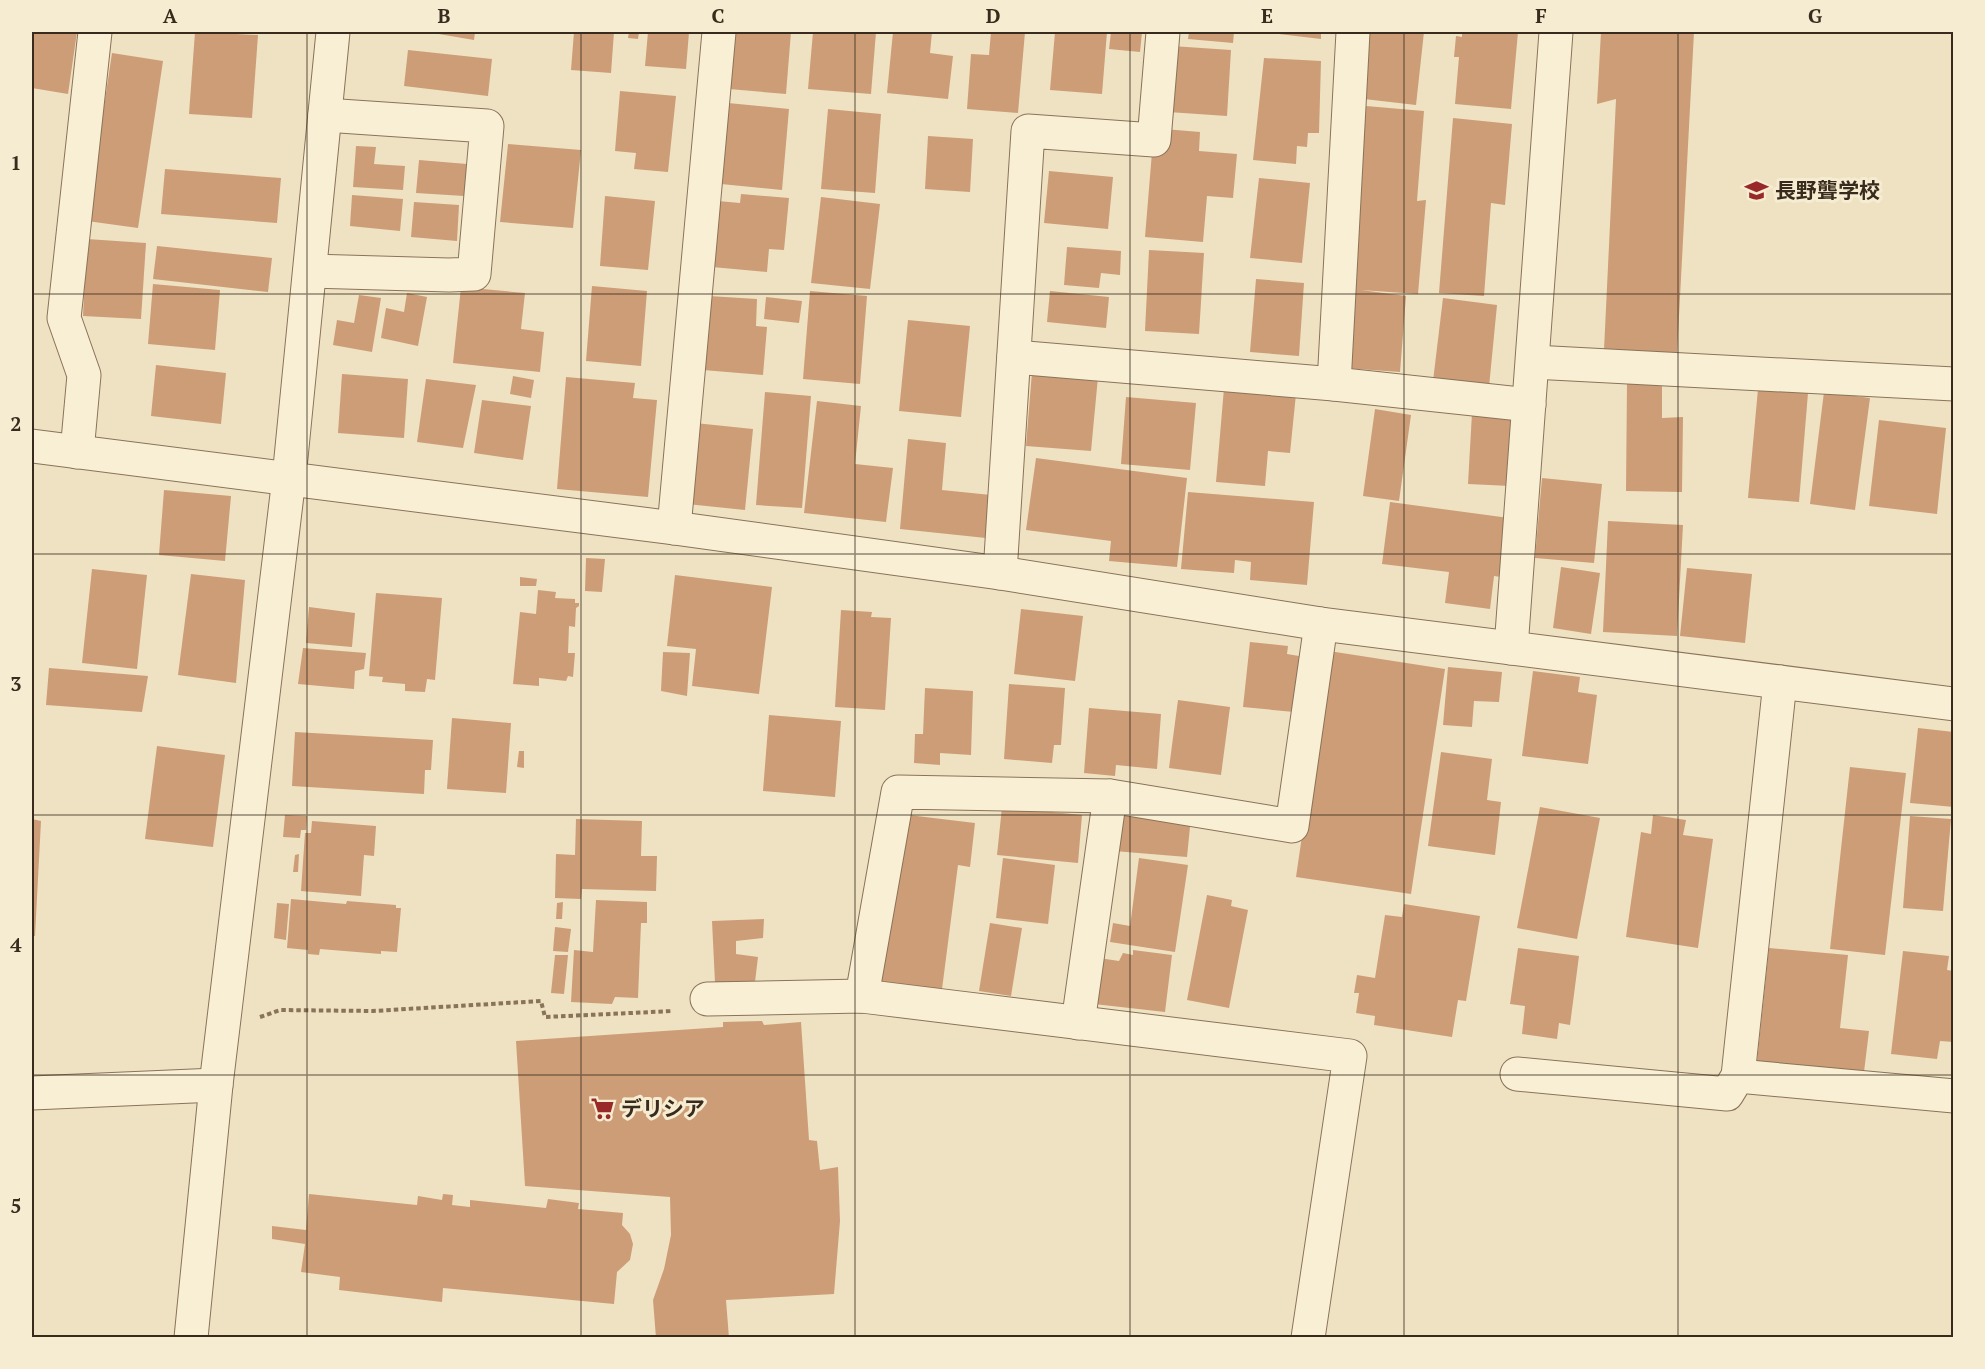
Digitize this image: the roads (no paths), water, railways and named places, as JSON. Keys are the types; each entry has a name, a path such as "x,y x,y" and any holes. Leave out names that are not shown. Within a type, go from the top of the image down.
{"street":[{"path":"77,452 84,375 64,318 95,32"},
{"path":"191,1338 216,1085 289,478 333,32"},
{"path":"674,528 719,32"},
{"path":"1000,573 1028,131 1154,140 1162,32"},
{"path":"1334,384 1353,32"},
{"path":"1511,648 1556,32"},
{"path":"310,271 474,274 487,126 325,115"},
{"path":"1014,357 1334,384 1529,405"},
{"path":"1533,362 1953,384"},
{"path":"32,446 674,528 1000,573 1321,624 1953,704"},
{"path":"862,996 898,792 1110,796 1292,826 1321,624"},
{"path":"1517,1074 1727,1094 1738,1076 1780,682"},
{"path":"1078,1023 1110,796"},
{"path":"707,999 862,996 1350,1056 1308,1338"},
{"path":"1738,1076 1953,1096"},
{"path":"32,1093 216,1085"}],"place":[{"name":"長野聾学校","path":"1757,191"},
{"name":"デリシア","path":"603,1109"}]}
